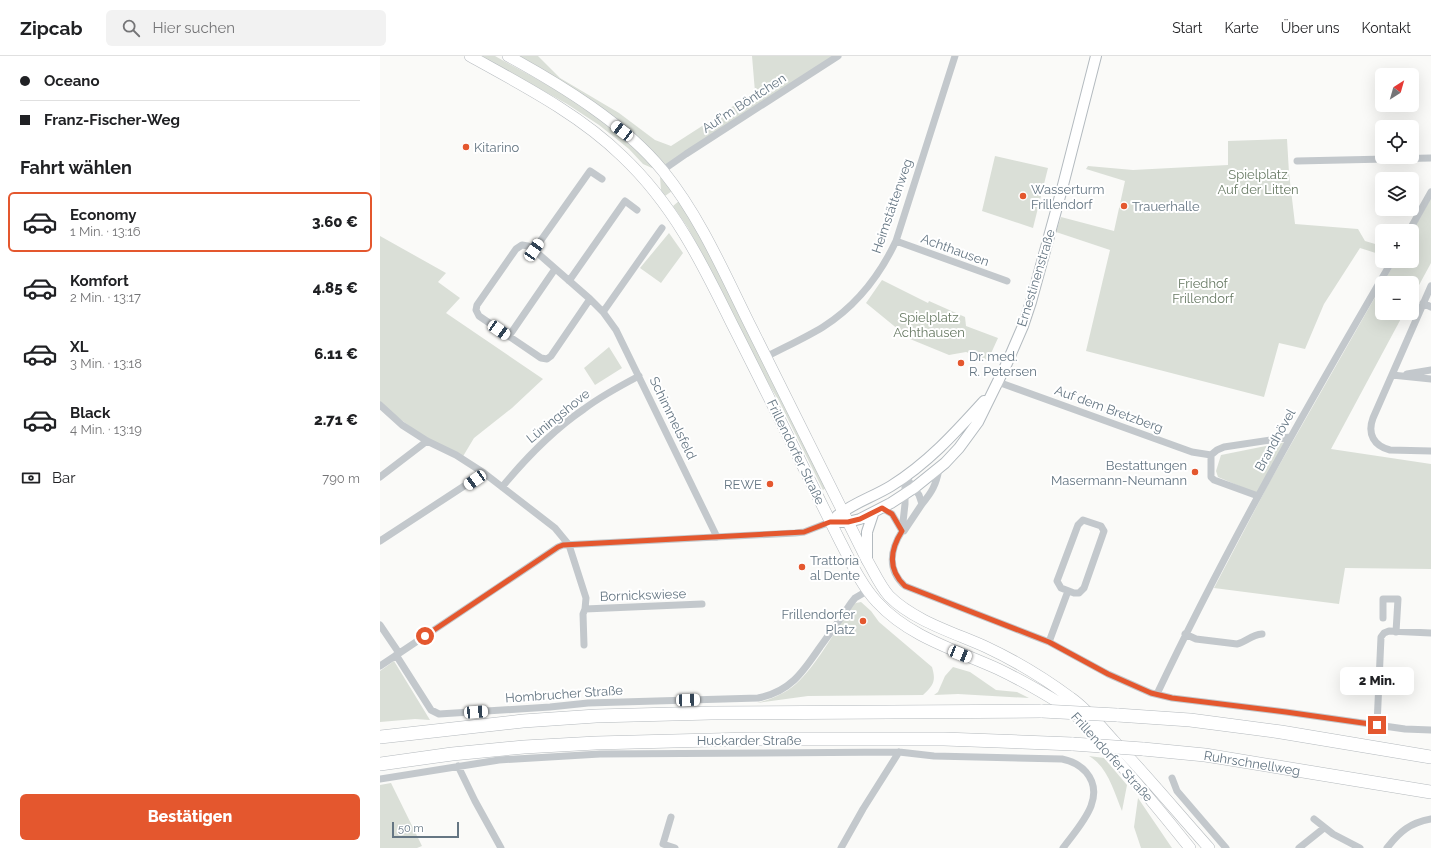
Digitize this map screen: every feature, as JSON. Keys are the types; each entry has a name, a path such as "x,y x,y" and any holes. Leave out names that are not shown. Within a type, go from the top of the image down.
{"highway":[{"path":"384,736 516,721 596,716 773,712 1042,711 1190,720 1281,732 1431,757"},
{"name":"Ruhrschnellweg","path":"380,764 524,746 750,739 944,739 1072,744 1205,755 1431,792"}],"main road":[{"name":"Frillendorfer Straße","path":"470,56 564,111 594,132 622,155 662,201 682,229 713,286 830,522 867,591 891,615 926,638 1010,674 1064,706 1079,718 1144,791 1190,848"},
{"name":"Frillendorfer Straße","path":"508,56 576,96 634,139 663,170 688,205 707,238 848,522 885,590 899,605 908,611 1016,662 1073,699 1151,780 1209,848"},
{"name":"Ernestinenstraße","path":"830,522 848,522 873,514 914,488 939,469 955,452 978,422 1023,326 1096,56"},
{"name":"Ernestinenstraße","path":"830,522 843,511 890,486 921,466 945,444 985,400 998,382"},
{"path":"868,560 867,532 873,514"}],"street":[{"name":"Auf'm Böntchen","path":"663,170 838,56"},
{"name":"Heimstättenweg","path":"766,358 824,326 840,314 866,290 887,260 896,241 955,56"},
{"path":"1297,161 1431,158"},
{"path":"590,299 551,356 547,359 541,358 479,316 476,310 477,305 516,249 522,246 528,246 534,250 590,171 602,179"},
{"path":"1413,224 1431,192"},
{"path":"569,281 625,201 637,210"},
{"path":"603,312 662,228"},
{"name":"Achthausen","path":"896,241 1007,281"},
{"name":"Schimmelsfeld","path":"534,250 590,299 603,312 616,330 717,537"},
{"name":"Brandhövel","path":"1157,694 1186,634 1258,496 1290,437 1388,268"},
{"path":"509,336 555,269"},
{"path":"1431,286 1370,428 1372,438 1379,446 1390,450 1431,451"},
{"path":"1423,303 1431,307"},
{"path":"1401,375 1431,370"},
{"path":"1392,375 1431,379"},
{"name":"Lüningshove","path":"502,487 533,452 564,424 599,399 639,376"},
{"name":"Auf dem Bretzberg","path":"998,382 1192,452 1212,455"},
{"path":"380,406 402,425 427,441 456,455 484,473 555,528 569,545"},
{"path":"1258,496 1214,480 1210,477 1212,455 1217,450 1224,447 1290,437"},
{"path":"380,477 427,441"},
{"path":"939,469 936,484 904,531 902,531 894,545 892,558 895,573 905,586 1049,642 1108,674 1142,690 1172,698 1286,712 1404,729 1431,730"},
{"path":"380,542 484,473"},
{"path":"905,476 920,495 922,504"},
{"path":"902,531 905,476"},
{"path":"882,508 892,514 902,531"},
{"path":"1083,520 1086,520 1104,528 1103,534 1082,591 1079,593 1068,591 1061,588 1058,584 1058,577 1078,525 1083,520"},
{"path":"380,666 558,547 569,545 804,532 830,522"},
{"name":"Bornickswiese","path":"569,545 586,598 583,614 584,645"},
{"name":"Hombrucher Straße","path":"380,625 431,710 439,714 588,703 717,700 765,697 789,685 803,671 851,603 867,591"},
{"path":"1049,642 1068,591"},
{"path":"1383,618 1383,599 1398,599 1396,632"},
{"name":"Bornickswiese","path":"585,609 702,604"},
{"path":"1377,725 1381,637 1384,633 1389,631 1431,633"},
{"path":"1186,634 1196,639 1237,644 1242,643 1254,635 1262,634"},
{"path":"841,848 863,809 899,752"},
{"name":"Huckarder Straße","path":"380,779 499,760 600,754 899,752 934,756 1068,760 1078,765 1087,774 1092,786 1093,799 1087,815 1063,848"},
{"path":"458,766 501,848"},
{"path":"1172,778 1177,791 1226,848"},
{"path":"671,817 663,844 675,848"},
{"path":"1314,819 1324,828 1360,848"},
{"path":"1387,848 1398,834 1414,823 1431,819"},
{"path":"1299,848 1324,828"}],"green space":[{"path":"481,56 495,56 576,102 615,130 653,167 652,168 643,164 629,149 599,125 567,104"},
{"path":"509,56 538,56 560,78 619,113 655,140 671,146 755,92 752,56 837,56 663,169 634,139"},
{"name":"Friedhof Frillendorf","path":"1287,139 1295,224 1358,229 1365,241 1375,244 1375,253 1360,248 1324,304 1305,349 1279,343 1264,397 1086,351 1110,250 1056,232 1061,217 1114,231 1125,181 1086,169 1088,166 1133,170 1228,165 1228,141"},
{"path":"995,156 1048,168 1033,228 982,211"},
{"path":"660,177 672,191 665,196 661,190"},
{"path":"1431,198 1431,263 1419,285 1419,276 1387,276 1392,268 1419,268 1419,224 1416,224"},
{"path":"679,201 714,262 826,488 823,490 779,401 763,375 701,252 688,228 673,206"},
{"path":"669,233 683,253 661,283 640,268"},
{"path":"380,236 446,273 438,282 460,298 446,313 543,379 512,408 474,438 462,458 428,440 380,404"},
{"name":"Spielplatz Achthausen","path":"882,280 928,303 929,301 965,317 966,326 998,338 988,360 966,352 949,355 910,339 866,303"},
{"path":"1375,297 1375,320 1400,320 1331,449 1431,464 1431,569 1345,568 1339,604 1214,588 1269,483"},
{"path":"609,347 622,368 595,385 584,368"},
{"path":"1286,442 1258,494 1218,477 1216,471 1221,455"},
{"path":"861,602 871,611 879,622 932,667 934,679 927,692 923,695 808,696 757,703 780,694 796,684 821,654 852,605"},
{"path":"394,661 430,720 415,719 380,722 380,671"},
{"path":"953,667 970,672 996,690 1017,692 1029,698 958,694 934,695 938,692 945,676"},
{"path":"1089,756 1104,758 1127,785 1122,811 1106,773 1096,761"},
{"path":"391,783 422,846 417,848 380,848 380,785"},
{"path":"1138,798 1172,848 1141,848 1134,827"}],"place":[{"name":"Kitarino","path":"466,147"},
{"name":"Wasserturm Frillendorf","path":"1023,196"},
{"name":"Trauerhalle","path":"1124,206"},
{"name":"Dr. med. R. Petersen","path":"961,363"},
{"name":"Bestattungen Masermann-Neumann","path":"1195,472"},
{"name":"REWE","path":"770,484"},
{"name":"Trattoria al Dente","path":"802,567"},
{"name":"Frillendorfer Platz","path":"863,621"}],"route":[{"path":"425,636 563,545 804,532 830,522 848,522 860,519 873,514 882,508 892,514 902,531 894,545 892,558 895,573 905,586 1049,642 1108,674 1142,690 1172,698 1377,725"}],"park label":[{"name":"Spielplatz Auf der Litten","path":"1258,182"}]}
